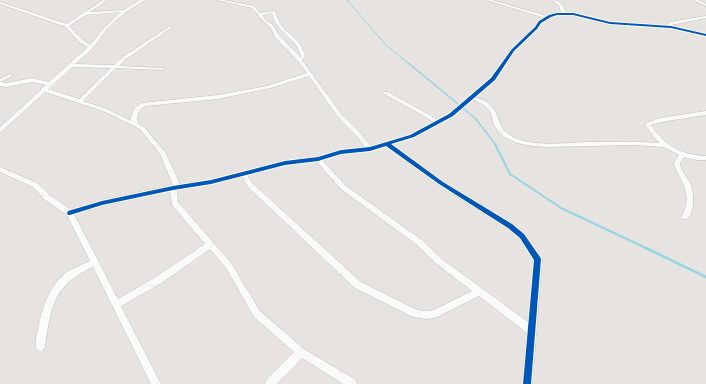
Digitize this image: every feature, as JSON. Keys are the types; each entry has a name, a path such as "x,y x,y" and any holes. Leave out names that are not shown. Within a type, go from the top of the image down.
{"street":[{"path":"67,26 105,0"},
{"path":"0,130 43,89 91,47 105,29 125,11 143,0"},
{"path":"218,0 251,6 265,21 272,26 277,36 300,60 340,116 358,134 370,149"},
{"path":"488,0 548,17"},
{"path":"554,0 560,4 564,14"},
{"path":"695,0 706,5"},
{"path":"0,3 67,26 81,41 91,47"},
{"path":"83,14 125,11"},
{"path":"259,14 274,12 276,21 279,25 300,45 303,56 300,60"},
{"path":"70,213 102,203 211,182 285,163 318,159 341,152 370,149 412,136 451,115 471,96 493,79 513,50 536,28 540,22 548,17 564,14 610,23 670,27 706,35"},
{"path":"670,27 669,25 671,23 706,17"},
{"path":"80,101 123,59 170,27"},
{"path":"71,65 115,68 163,68"},
{"path":"135,124 133,118 135,111 144,104 218,97 268,87 310,74"},
{"path":"0,83 10,75"},
{"path":"25,75 30,76 32,80"},
{"path":"0,83 6,85 32,80 49,84"},
{"path":"43,89 80,101 135,124 147,133 163,153 175,188 175,203 209,245 229,266 257,314 301,352 352,384"},
{"path":"386,93 436,122"},
{"path":"471,96 492,109 497,124 504,134 511,139 518,141 547,145 634,143 664,145"},
{"path":"706,113 660,120 648,124 664,145 683,156 706,158"},
{"path":"387,144 441,183 494,214 522,236 538,259 527,384"},
{"path":"683,156 678,160 677,166 689,186 691,194 688,213 685,217"},
{"path":"318,159 344,188 419,242 440,262 478,292 531,330"},
{"path":"2,171 35,185 48,198 70,213 156,384"},
{"path":"243,174 250,185 358,285 368,291 392,300 416,314 426,315 435,314 478,292"},
{"path":"117,304 157,281 209,245"},
{"path":"40,346 47,310 59,285 70,275 94,263"},
{"path":"270,384 301,352"}],"waterway":[{"path":"347,0 386,45 408,63"},
{"path":"407,62 475,118 496,145"},
{"path":"495,144 510,174 561,208 648,249"},
{"path":"646,248 706,277"}],"cycle path":[{"path":"70,213 102,203 173,188 211,182 285,163 318,159 341,152 370,149 412,136 451,115 493,79 513,50 536,28 540,22 557,14 573,14 610,23 671,27 706,35"},
{"path":"387,144 441,183 510,226 522,236 538,259 527,384"}]}
